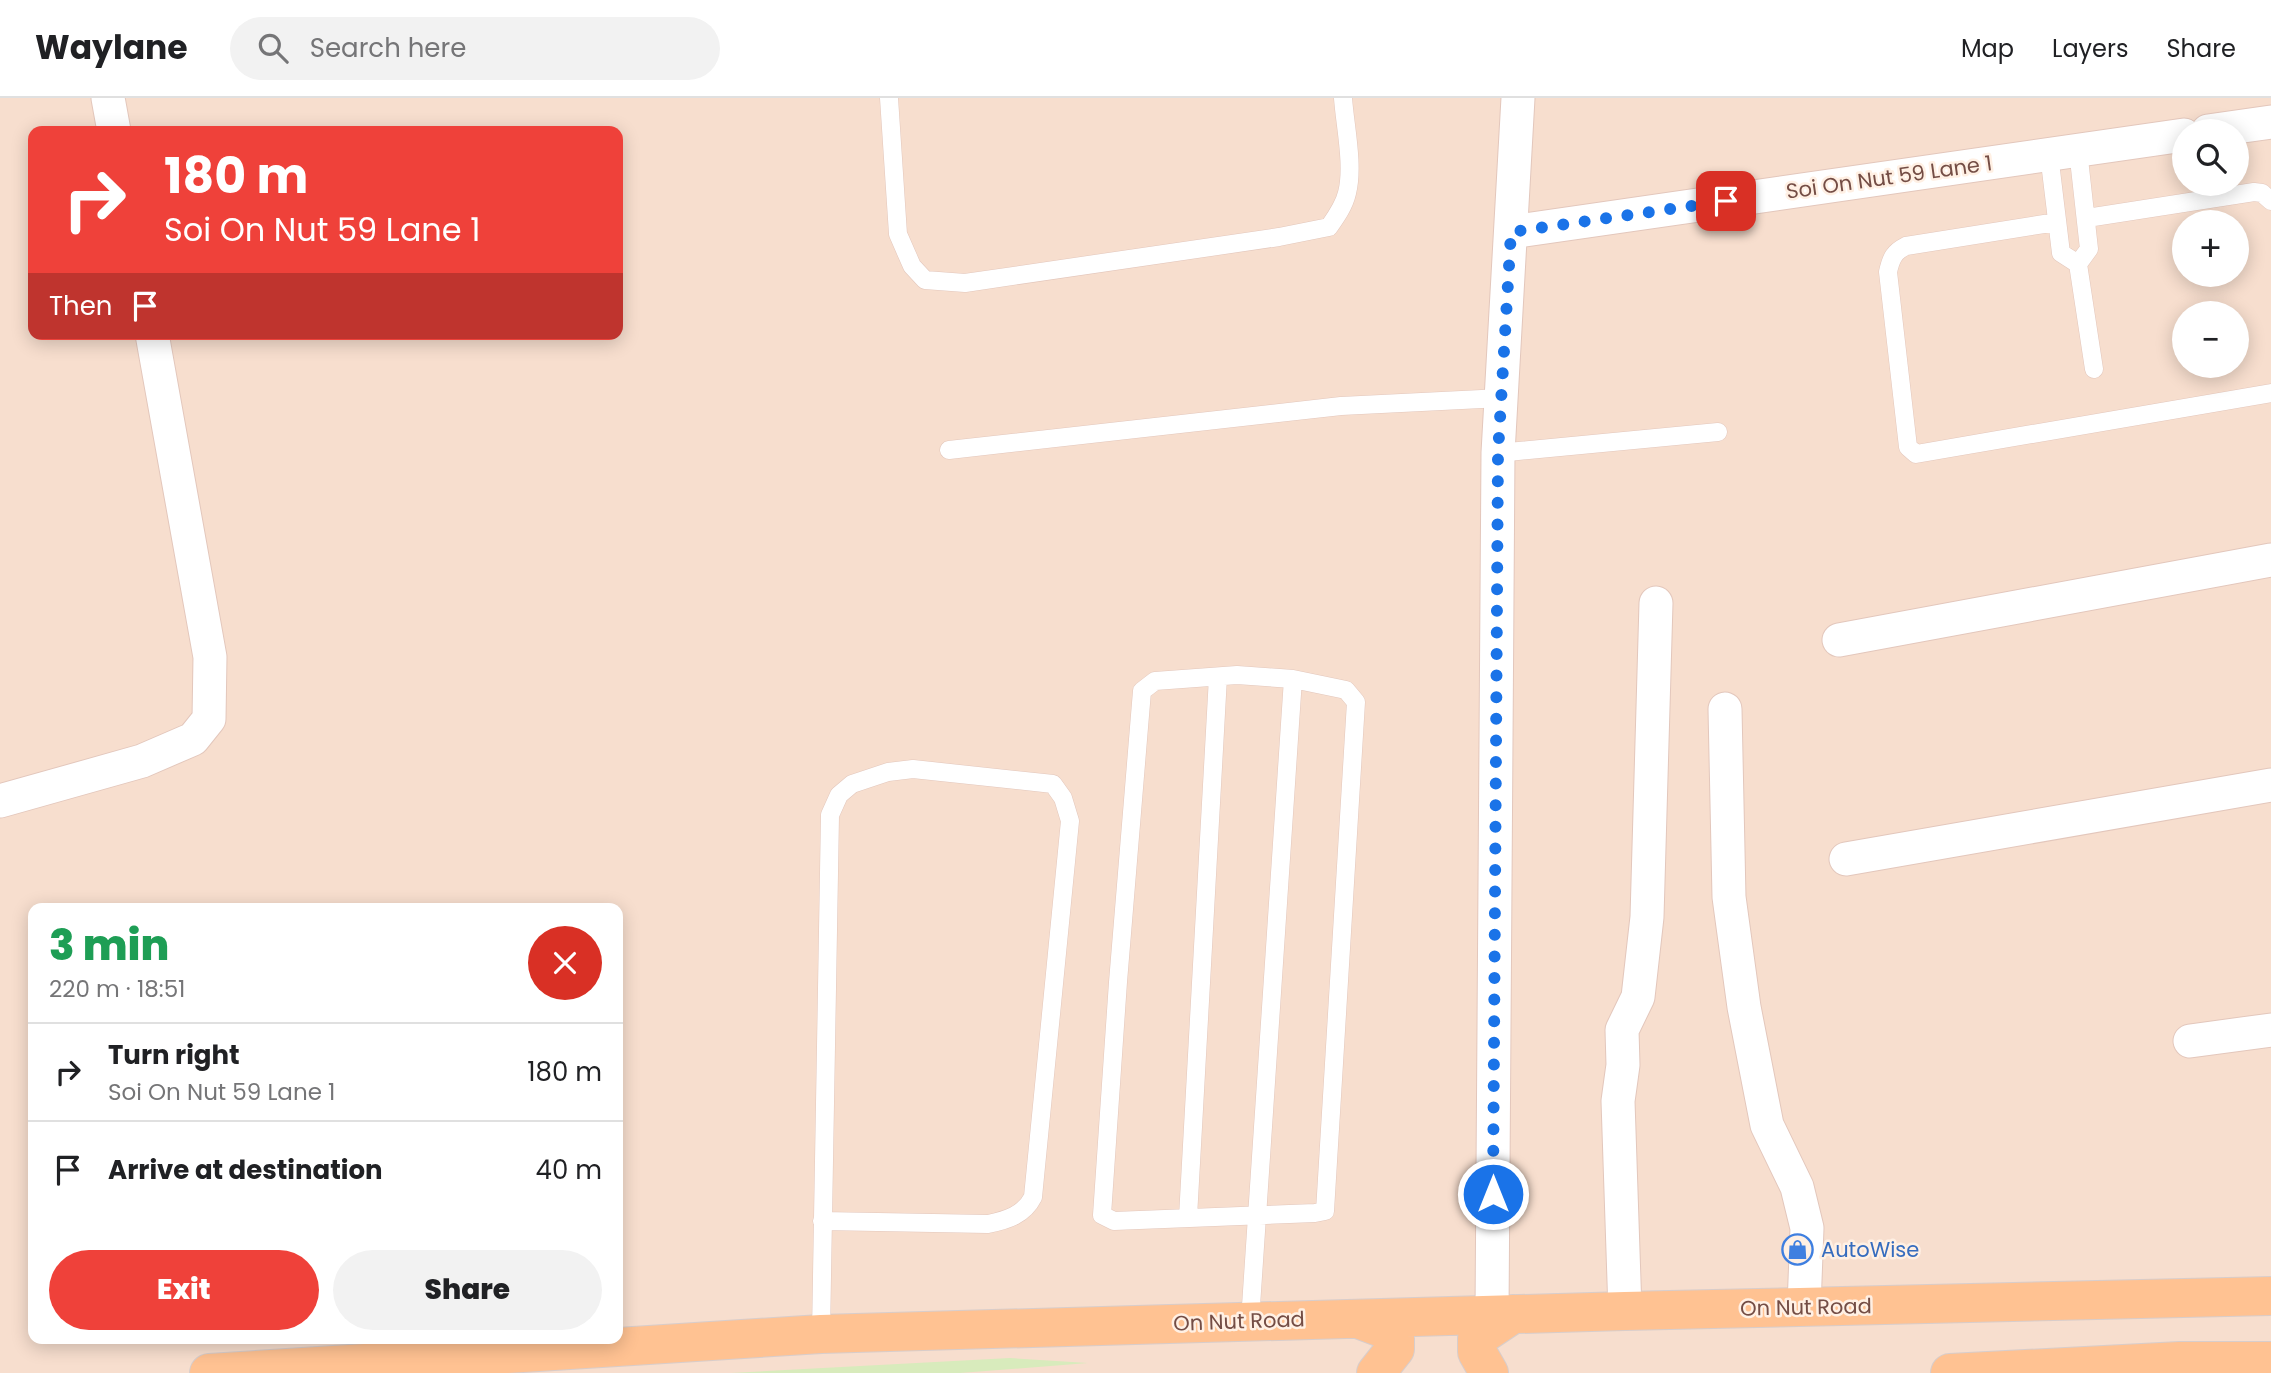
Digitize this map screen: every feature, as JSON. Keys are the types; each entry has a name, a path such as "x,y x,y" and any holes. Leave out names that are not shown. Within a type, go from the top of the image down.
{"main road":[{"name":"On Nut Road","path":"209,1373 821,1334 1502,1314 2271,1297"},
{"path":"1489,1373 1477,1352 1476,1338 1502,1314"},
{"path":"1356,1318 1395,1333 1395,1349 1376,1373"},
{"path":"1950,1373 2179,1367 2271,1361"}],"street":[{"path":"108,98 113,126"},
{"path":"1502,1314 1498,453 1518,98"},
{"path":"2249,125 2271,122"},
{"name":"Soi On Nut 59 Lane 1","path":"1511,232 2172,137"},
{"path":"0,802 142,761 193,738 209,719 211,657 153,340"},
{"path":"1839,640 2271,560"},
{"path":"1625,1311 1618,1101 1623,1065 1622,1030 1638,997 1647,917 1656,603"},
{"path":"1725,709 1729,897 1740,979 1767,1125 1797,1187 1807,1228 1804,1307"},
{"path":"1846,859 2271,785"},
{"path":"2190,1041 2271,1030"}],"lane":[{"path":"889,98 898,234 912,266 925,280 965,284 1329,228 1341,209 1349,178 1343,98"},
{"path":"2063,152 2087,218 2089,249 2078,264 2094,369"},
{"path":"2063,152 2057,222 2061,253 2078,264"},
{"path":"2087,218 2254,192 2262,193 2271,201"},
{"path":"2057,222 1906,246 1895,251 1888,272 1911,451 1916,454 2271,393"},
{"path":"949,450 1341,405 1502,398"},
{"path":"1498,453 1717,432"},
{"path":"1237,675 1293,679 1346,690 1356,702 1325,1211 1114,1221 1102,1214 1142,691 1155,681 1218,677 1237,675"},
{"path":"1188,1217 1218,677"},
{"path":"1250,1321 1293,679"},
{"path":"821,1334 822,1221 830,815 839,795 852,784 888,772 913,769 1053,784 1063,799 1070,821 1033,1196 1028,1206 1006,1220 988,1224 822,1221"}],"shaded area":[{"path":"0,98 2271,98 2271,1373 0,1373"}],"green space":[{"path":"1010,1358 1088,1363 960,1373 731,1373"}],"place":[{"name":"AutoWise","path":"1798,1249"}],"route":[{"path":"1493,1194 1498,453 1511,232 1726,201"}]}
